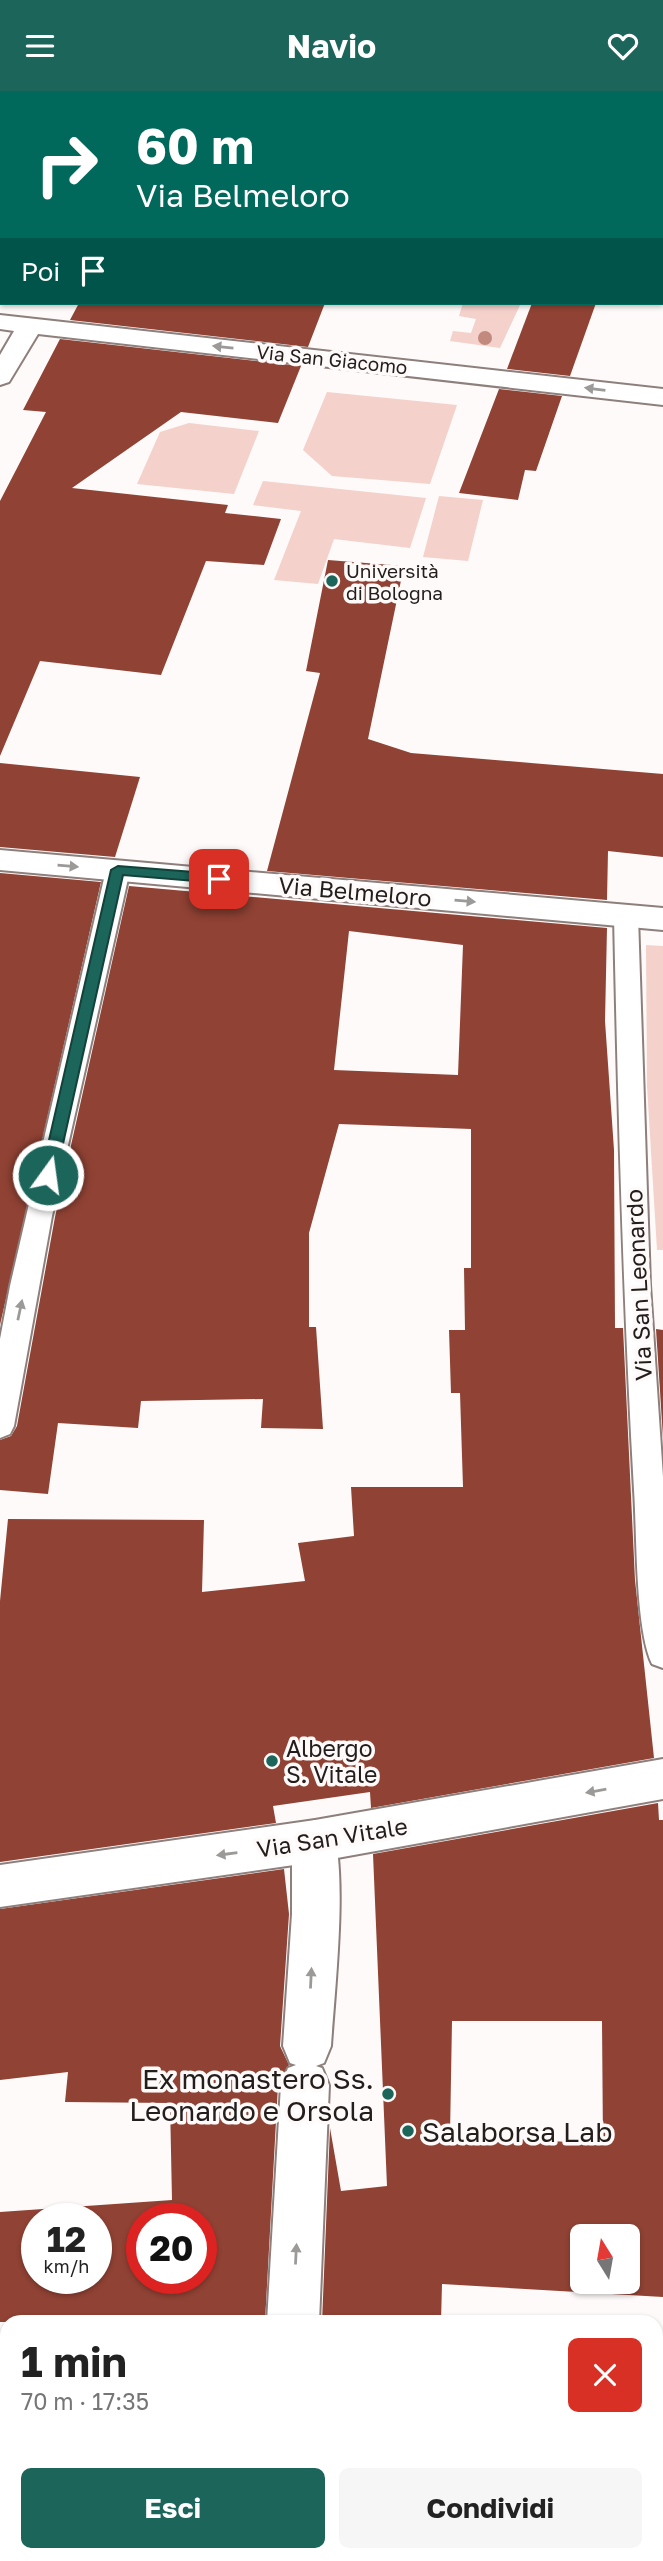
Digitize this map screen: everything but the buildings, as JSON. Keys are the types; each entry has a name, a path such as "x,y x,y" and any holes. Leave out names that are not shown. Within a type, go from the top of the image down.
{"street":[{"name":"Via San Giacomo","path":"0,322 663,397"},
{"path":"0,377 30,325"},
{"name":"Via Belmeloro","path":"0,860 663,919"},
{"name":"Via San Vitale","path":"0,1886 315,1841 663,1779"},
{"path":"293,2315 315,1914 315,1841"}],"lane":[{"path":"0,1426 4,1362 118,870"},
{"name":"Via San Leonardo","path":"626,916 636,1285 656,1598 663,1654"}],"shaded area":[{"path":"462,305 520,305 500,348 450,341 453,331 471,333 476,319 459,316"},
{"path":"327,392 457,405 430,484 332,476 303,450"},
{"path":"189,423 259,431 234,494 137,484 160,432"},
{"path":"263,481 426,498 410,548 334,539 318,584 274,580 301,511 253,505"},
{"path":"439,496 483,500 468,561 423,557"},
{"path":"646,945 663,946 663,1250 657,1250 647,1086"}],"place":[{"name":"Università di Bologna","path":"332,581"},
{"name":"Albergo S. Vitale","path":"272,1761"},
{"name":"Ex monastero Ss. Leonardo e Orsola","path":"388,2094"},
{"name":"Salaborsa Lab","path":"408,2131"}],"route":[{"path":"48,1175 118,870 219,879"}]}
